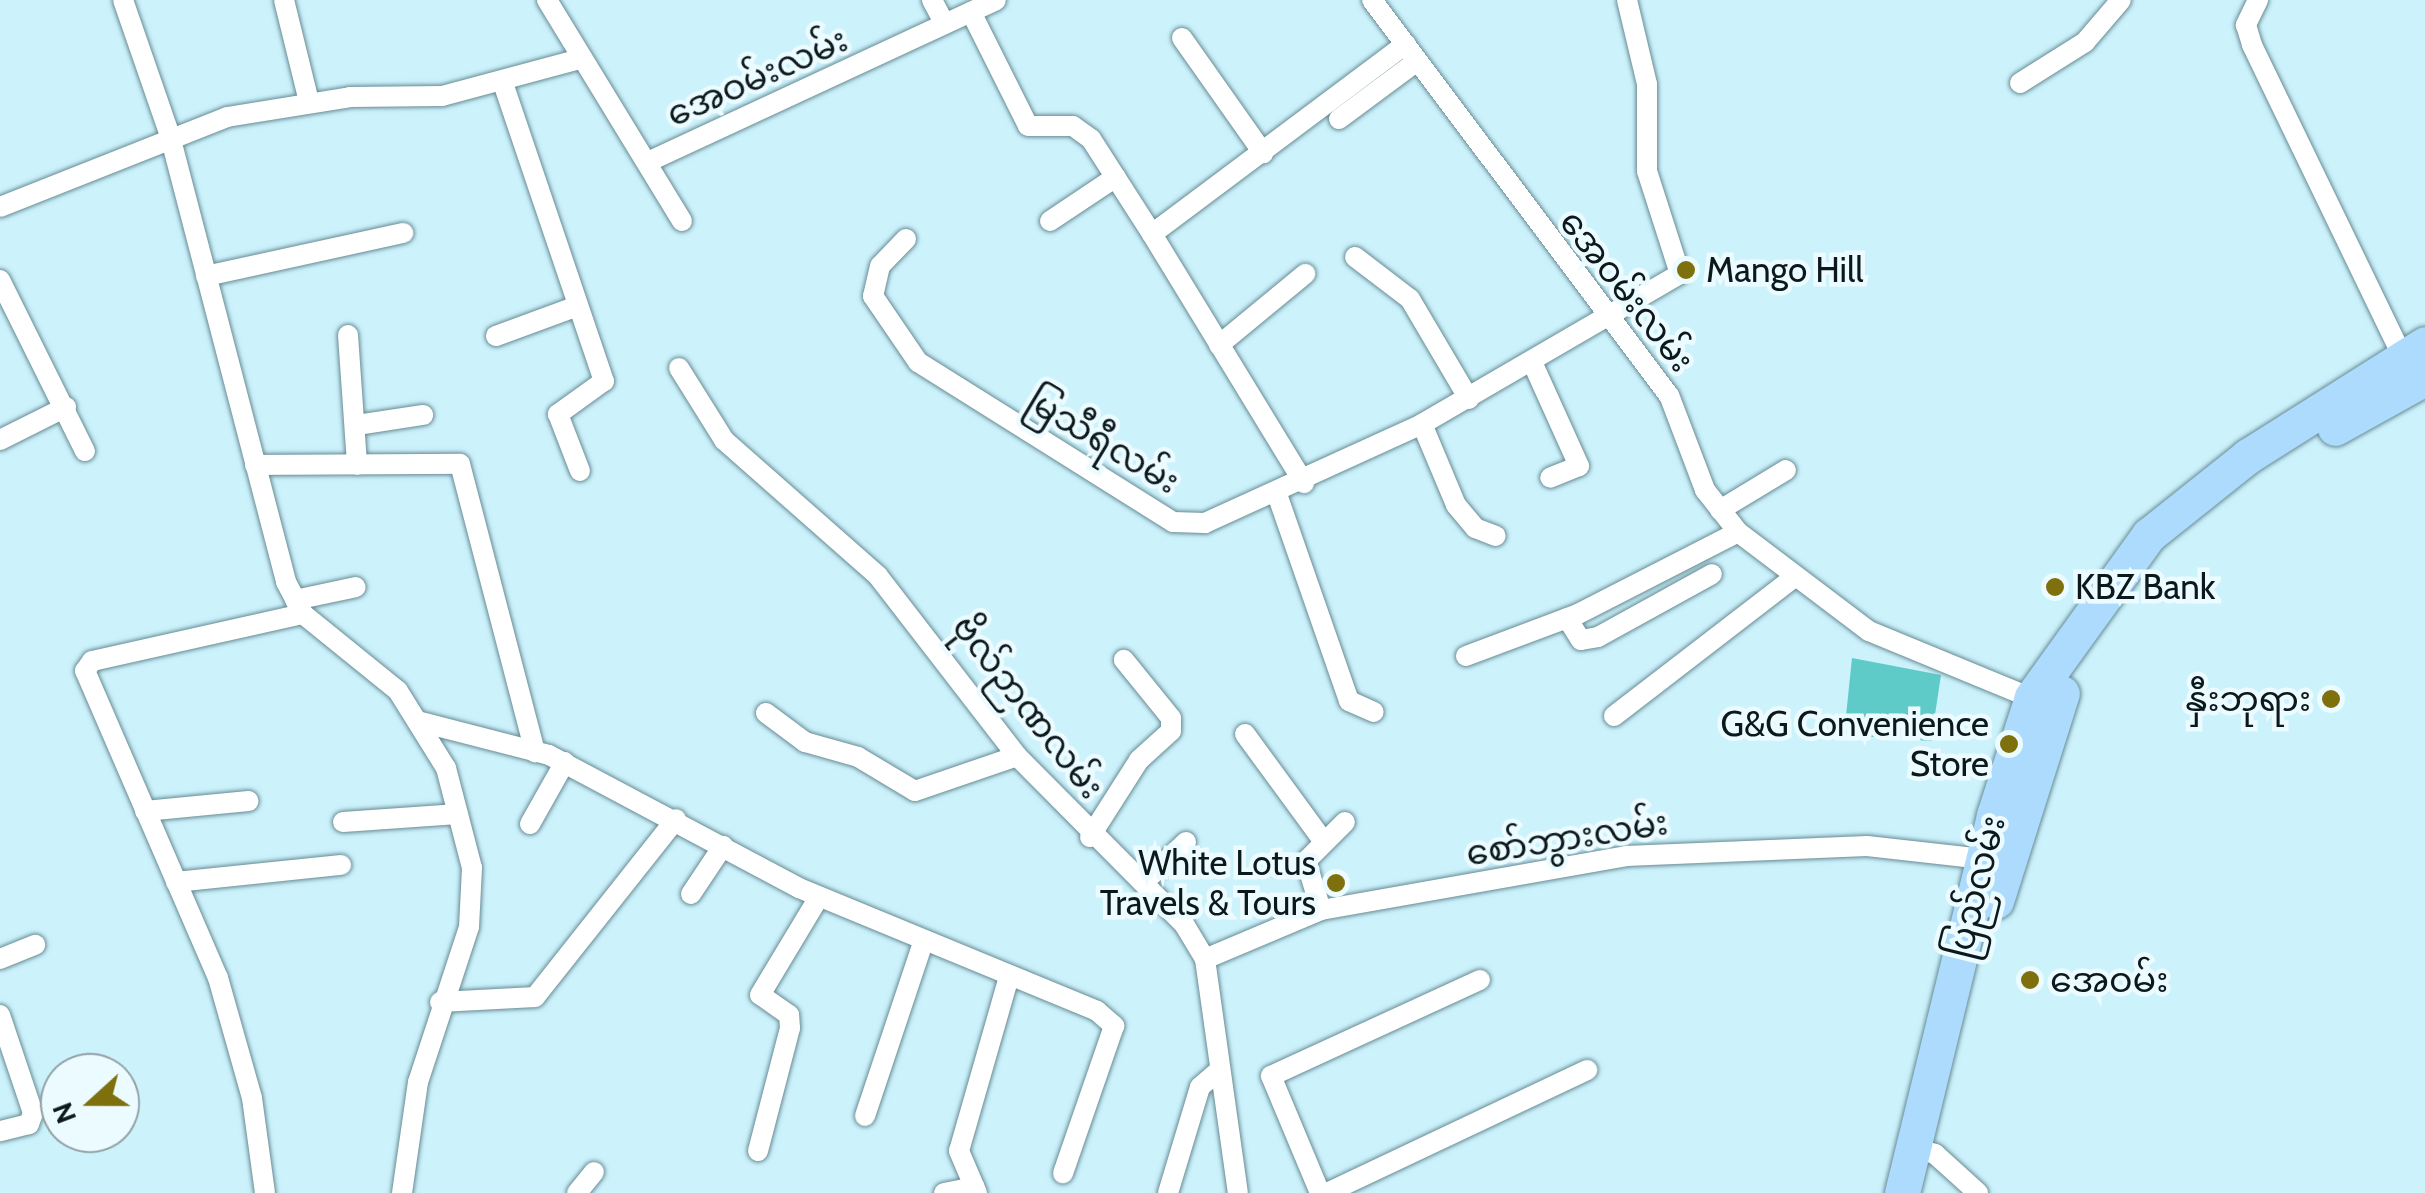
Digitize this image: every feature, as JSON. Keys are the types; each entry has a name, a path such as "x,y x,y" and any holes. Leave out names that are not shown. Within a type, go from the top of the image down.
{"highway":[{"name":"ပြည်လမ်း","path":"1902,1193 1924,1151 1996,861 2042,702 2164,552 2261,474 2418,360"},
{"name":"ပြည်လမ်း","path":"1924,1151 1925,1193"}],"street":[{"path":"123,0 170,136 254,466 299,607 368,658 417,722 446,768 472,868 469,927 440,1002 402,1193"},
{"path":"284,0 308,102"},
{"path":"547,0 576,60 652,160 682,222"},
{"path":"932,0 945,24"},
{"name":"အေဝမ်းလမ်း","path":"652,160 996,0"},
{"name":"အေဝမ်းလမ်း","path":"1372,0 1669,395 1720,510 1738,532 1793,578 1869,631 2042,702"},
{"name":"မြသီရီလမ်း","path":"906,239 880,266 873,296 918,362 950,387 1173,522 1205,523 1278,497 1422,424 1611,322 1682,271 1647,171 1646,84 1627,0"},
{"path":"2020,83 2085,42 2120,0"},
{"path":"2258,0 2246,25 2252,44 2418,360"},
{"path":"970,12 1028,126 1073,126 1116,177 1304,483"},
{"path":"1182,38 1263,153"},
{"path":"1339,119 1411,53"},
{"path":"1152,234 1411,53"},
{"path":"0,207 170,136 308,102 503,83 576,60"},
{"path":"503,83 575,307 604,381 558,414 580,471"},
{"path":"1050,221 1116,177"},
{"path":"206,276 402,232"},
{"path":"1355,257 1410,298 1469,399"},
{"path":"1220,345 1305,274"},
{"path":"0,280 85,451"},
{"path":"496,336 575,307"},
{"path":"348,335 357,465"},
{"path":"1532,364 1579,466 1550,478"},
{"name":"ဗိုလ်ဉာဏလမ်း","path":"679,368 724,440 917,617 1016,756 1090,837 1144,882 1205,959"},
{"path":"0,440 66,407"},
{"path":"356,425 424,415"},
{"path":"1422,424 1456,505 1496,536"},
{"path":"254,466 460,464 467,474 536,752"},
{"path":"1720,510 1786,470"},
{"path":"1278,497 1349,701 1374,712"},
{"path":"1466,656 1568,618 1738,532"},
{"path":"1568,618 1581,640 1598,636 1712,574"},
{"path":"1614,716 1793,578"},
{"path":"265,1193 238,1038 86,666 299,607 356,587"},
{"path":"1090,837 1139,760 1171,731 1170,718 1124,660"},
{"path":"766,713 805,742 858,757 916,791 1016,756"},
{"path":"417,722 565,762 819,897 1114,1026 1063,1173"},
{"path":"1246,734 1324,842"},
{"path":"530,824 565,762"},
{"path":"145,811 249,801"},
{"path":"343,822 458,814"},
{"path":"440,1002 536,997 676,819"},
{"path":"1322,910 1306,861 1345,822"},
{"path":"1144,882 1186,842"},
{"path":"691,894 723,846"},
{"name":"စော်ဘွားလမ်း","path":"1205,959 1322,910 1670,852 1867,846 1996,861"},
{"path":"176,882 340,865"},
{"path":"758,1151 790,1028 789,1015 760,995 819,897"},
{"path":"866,1116 923,943"},
{"path":"0,959 35,946"},
{"path":"1205,959 1216,1073 1238,1193"},
{"path":"944,1193 976,1190 960,1151 1009,977"},
{"path":"1480,980 1270,1083 1323,1193 1587,1070"},
{"path":"0,1015 33,1113 29,1124 0,1132"},
{"path":"1168,1193 1200,1086 1216,1073"},
{"path":"1924,1151 1978,1193"},
{"path":"577,1193 594,1172"}],"building":[{"path":"1852,658 1941,675 1931,741 1844,735"}],"place":[{"name":"Mango Hill","path":"1686,270"},
{"name":"KBZ Bank","path":"2055,587"},
{"name":"နှီးဘုရား","path":"2331,699"},
{"name":"G&G Convenience Store","path":"2009,744"},
{"name":"White Lotus Travels & Tours","path":"1336,883"},
{"name":"အေဝမ်း","path":"2030,980"}]}
